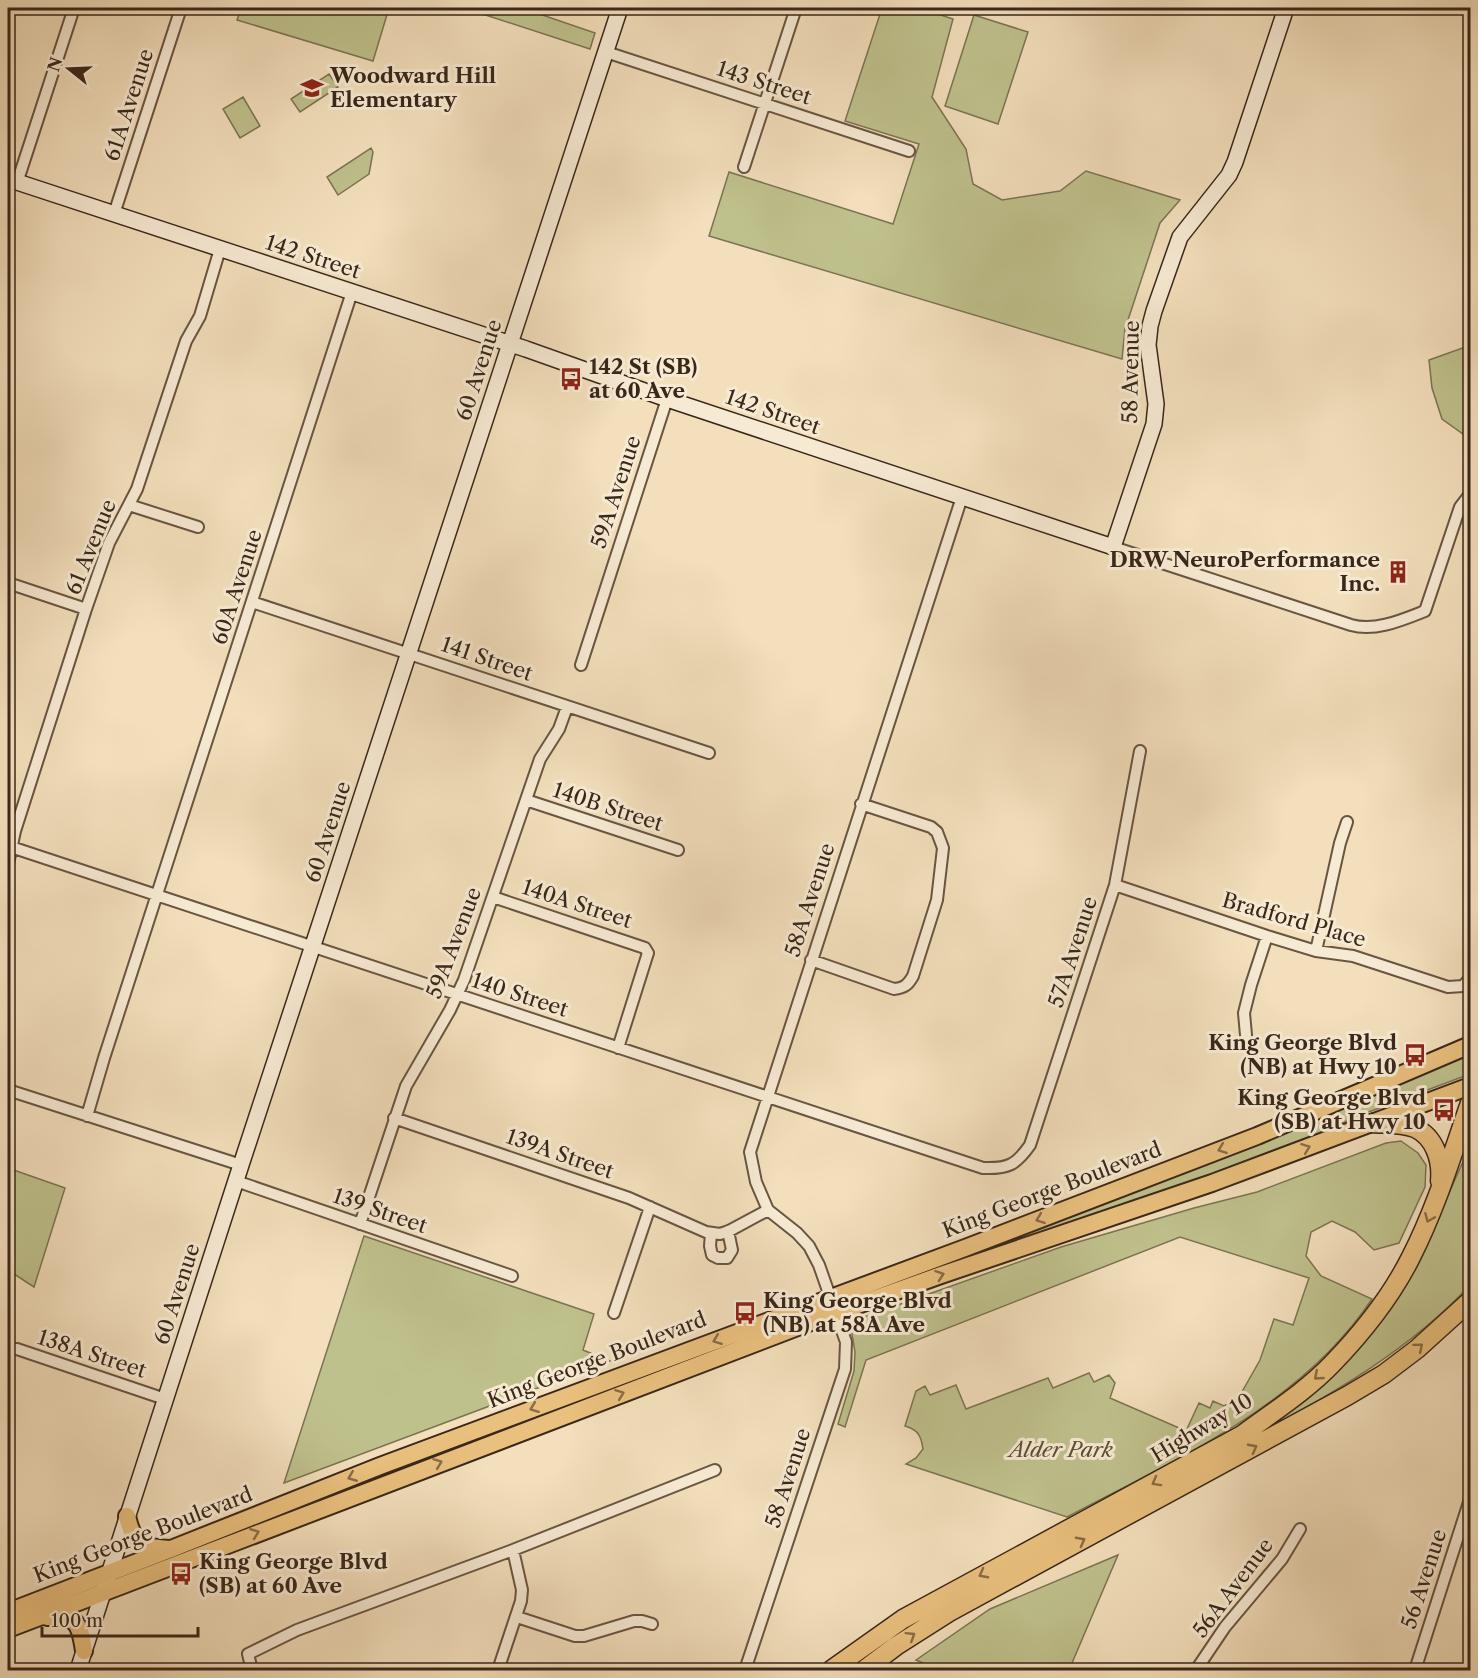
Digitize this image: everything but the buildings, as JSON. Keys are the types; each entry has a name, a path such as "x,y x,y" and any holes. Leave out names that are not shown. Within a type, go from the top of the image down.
{"highway":[{"name":"Highway 10","path":"831,1671 903,1618 1242,1435 1289,1401 1332,1364 1385,1300 1411,1257 1438,1195 1470,1104"},
{"path":"1372,1124 1415,1128 1426,1136 1438,1153 1441,1170 1438,1195"},
{"name":"Highway 10","path":"864,1671 896,1646 951,1611 1384,1374 1418,1349 1470,1301"}],"main road":[{"name":"King George Boulevard","path":"8,1629 833,1305 965,1248 1257,1136 1470,1045"},
{"name":"King George Boulevard","path":"8,1612 380,1466 833,1305 941,1275 1212,1183 1470,1086"},
{"path":"127,1516 130,1530 139,1543 157,1549 171,1549"},
{"path":"37,1618 64,1616 73,1620 80,1629 84,1651"}],"street":[{"path":"12,181 74,8"},
{"name":"61A Avenue","path":"114,214 181,8"},
{"name":"60 Avenue","path":"78,1671 241,1165 620,8"},
{"path":"744,168 796,8"},
{"name":"58 Avenue","path":"1113,547 1154,424 1156,404 1148,345 1154,310 1180,237 1228,175 1235,162 1286,8"},
{"name":"143 Street","path":"606,52 909,151"},
{"name":"142 Street","path":"12,181 510,344 667,399 1355,627 1373,627 1393,623 1425,611 1460,507 1470,494"},
{"name":"61 Avenue","path":"8,864 9,847 86,609 109,543 137,489 186,341 200,316 220,249"},
{"name":"60A Avenue","path":"87,1116 352,292"},
{"name":"59A Avenue","path":"581,665 667,399"},
{"name":"58A Avenue","path":"833,1305 819,1265 809,1246 797,1233 768,1210 756,1182 750,1152 962,497"},
{"path":"129,505 198,527"},
{"path":"8,583 86,609"},
{"name":"141 Street","path":"252,602 709,753"},
{"name":"59A Avenue","path":"360,1224 406,1086 450,1010 464,980 540,759 559,729 567,707"},
{"name":"57A Avenue","path":"1020,1159 1030,1145 1115,885 1140,751"},
{"name":"140B Street","path":"526,800 678,850"},
{"path":"811,960 894,989 908,984 913,976 937,900 943,848 941,839 931,827 861,804"},
{"path":"1317,951 1340,843 1347,822"},
{"name":"140 Street","path":"9,847 982,1168 1005,1167 1020,1159"},
{"name":"Bradford Place","path":"1115,885 1317,951 1353,956 1448,987 1467,982"},
{"name":"140A Street","path":"493,897 640,946 647,951 618,1048"},
{"path":"1246,1035 1244,1013 1267,936"},
{"path":"8,1090 241,1165"},
{"name":"139A Street","path":"394,1118 629,1198 706,1232 720,1234 739,1227 768,1210"},
{"name":"139 Street","path":"236,1181 512,1276"},
{"path":"614,1313 650,1208"},
{"path":"711,1233 712,1255 727,1258 732,1251 728,1231"},
{"name":"58 Avenue","path":"745,1671 845,1369 846,1341 833,1305"},
{"name":"138A Street","path":"8,1349 17,1349 165,1399"},
{"path":"252,1671 248,1654 297,1630 513,1550 716,1470"},
{"name":"56 Avenue","path":"1414,1671 1470,1499"},
{"name":"56A Avenue","path":"1196,1671 1226,1627 1282,1559 1300,1529"},
{"path":"498,1671 521,1601 522,1590 513,1550"},
{"path":"516,1617 575,1636 584,1636 634,1621 652,1624"}],"green space":[{"path":"241,8 389,8 373,61 237,20"},
{"path":"464,8 522,8 595,33 590,49"},
{"path":"882,8 919,8 953,19 932,97 966,149 973,184 1002,200 1060,191 1086,171 1180,200 1160,223 1125,329 1122,359 709,236 729,172 893,224 919,144 845,121"},
{"path":"974,15 1028,32 998,124 945,106"},
{"path":"329,74 338,87 300,112 291,99"},
{"path":"243,97 260,126 240,138 223,109"},
{"path":"371,148 373,152 369,174 338,195 327,177"},
{"path":"1470,347 1470,439 1442,419 1432,388 1429,360"},
{"path":"1470,1054 1470,1074 1358,1116 1270,1155 970,1262 968,1252 1192,1168"},
{"name":"Alder Park","path":"1401,1141 1418,1153 1426,1165 1425,1187 1399,1243 1374,1250 1355,1232 1332,1221 1311,1232 1306,1256 1321,1276 1372,1299 1343,1337 1310,1370 1273,1400 1234,1426 1151,1474 1067,1517 906,1464 916,1458 923,1449 918,1434 905,1426 916,1391 925,1386 930,1395 956,1385 966,1409 1048,1378 1053,1388 1089,1373 1094,1382 1109,1375 1115,1383 1110,1398 1186,1431 1199,1403 1210,1408 1213,1401 1224,1406 1239,1397 1260,1360 1274,1319 1293,1325 1309,1278 1180,1237 866,1360 845,1427 838,1424 854,1371 855,1352 850,1322 1061,1247 1257,1192 1386,1143"},
{"path":"1470,1146 1470,1285 1446,1309 1394,1352 1338,1389 1251,1439 1279,1420 1315,1390 1431,1233"},
{"path":"8,1168 65,1188 34,1287 8,1270"},
{"path":"364,1236 594,1314 583,1350 610,1361 284,1483"},
{"path":"1118,1555 1069,1670 939,1670 916,1660 990,1609"}],"place":[{"name":"Woodward Hill Elementary","path":"312,88"},
{"name":"142 St (SB) at 60 Ave","path":"571,379"},
{"name":"DRW NeuroPerformance Inc.","path":"1398,572"},
{"name":"King George Blvd (NB) at Hwy 10","path":"1415,1055"},
{"name":"King George Blvd (SB) at Hwy 10","path":"1444,1110"},
{"name":"King George Blvd (NB) at 58A Ave","path":"745,1313"},
{"name":"King George Blvd (SB) at 60 Ave","path":"181,1574"}]}
